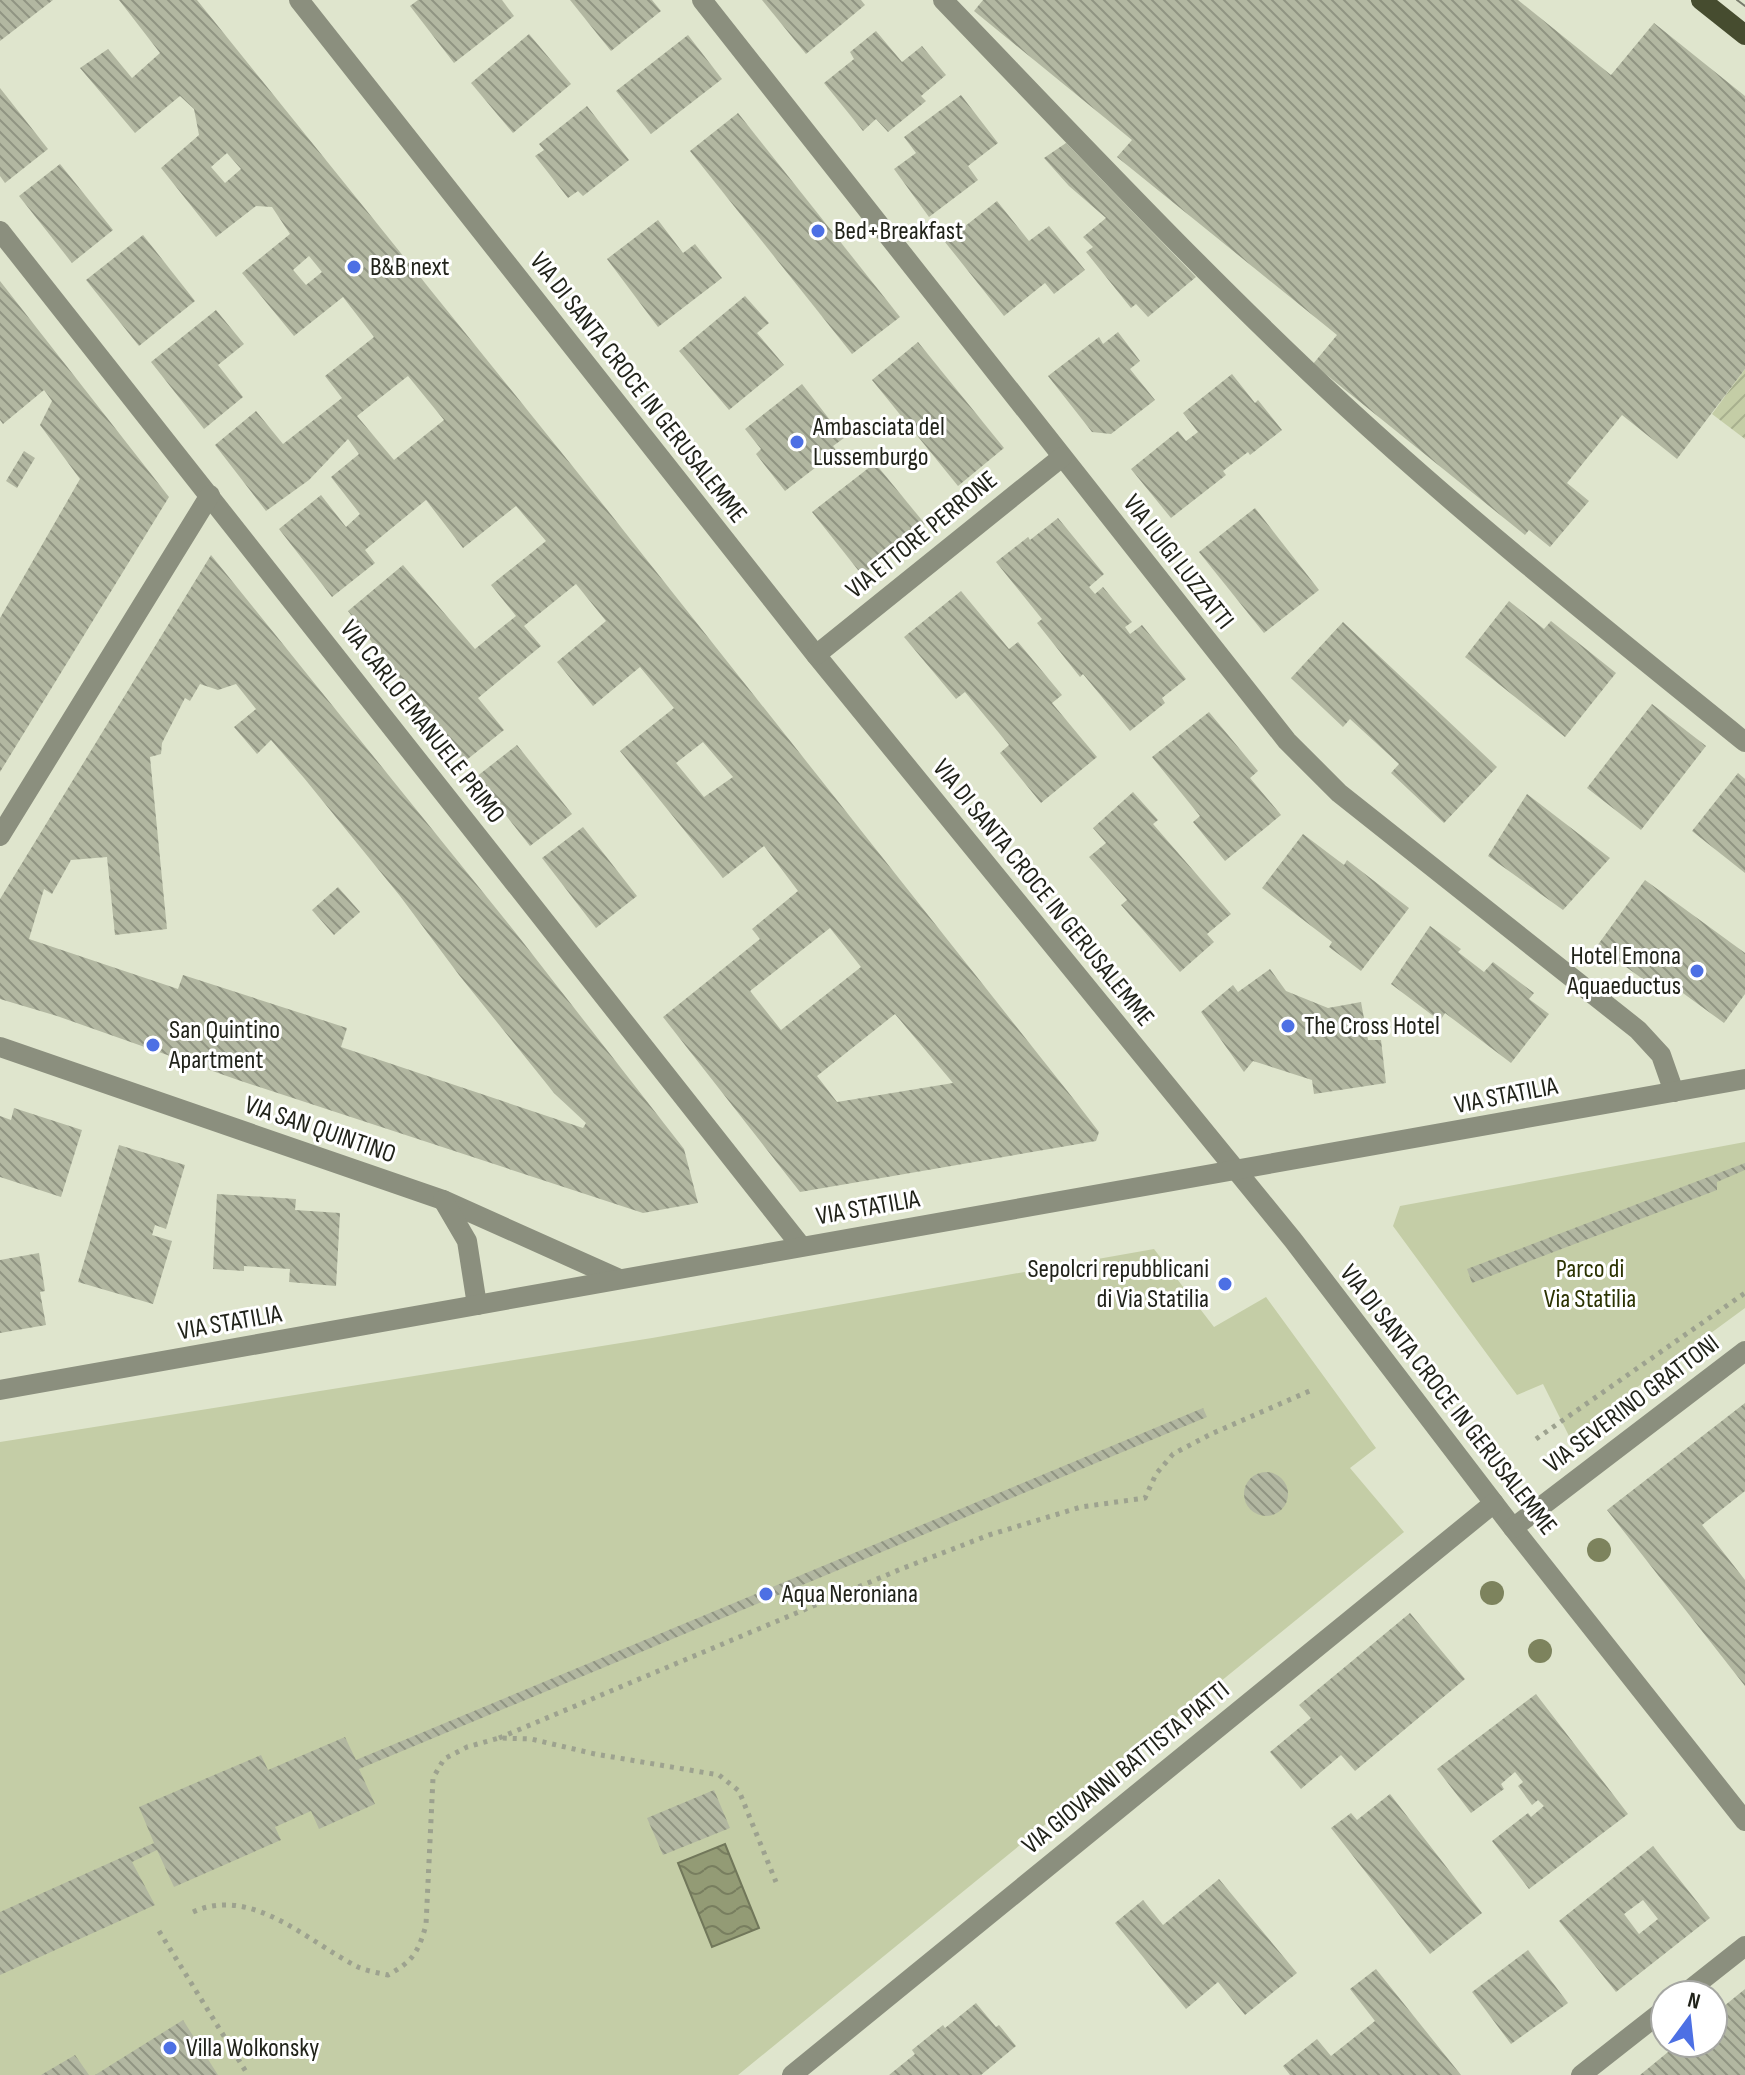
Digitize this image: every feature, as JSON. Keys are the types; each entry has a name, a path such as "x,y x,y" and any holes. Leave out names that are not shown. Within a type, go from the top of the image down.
{"main road":[{"path":"1701,0 1745,35"}],"street":[{"name":"VIA DI SANTA CROCE IN GERUSALEMME","path":"299,0 816,655 1293,1240 1513,1528 1745,1821"},
{"name":"VIA LUIGI LUZZATTI","path":"702,0 1287,741 1339,793 1645,1036 1661,1055 1674,1092"},
{"path":"943,0 1266,331 1345,405 1503,546 1745,742"},
{"name":"VIA CARLO EMANUELE PRIMO","path":"0,231 801,1246"},
{"name":"VIA ETTORE PERRONE","path":"816,655 1062,457"},
{"path":"0,836 210,495"},
{"name":"VIA SAN QUINTINO","path":"0,1047 443,1200 617,1278"},
{"name":"VIA STATILIA","path":"0,1390 617,1278 1367,1149 1745,1079"},
{"path":"443,1200 467,1241 477,1305"},
{"name":"VIA SEVERINO GRATTONI","path":"1513,1528 1745,1351"},
{"name":"VIA GIOVANNI BATTISTA PIATTI","path":"792,2075 1494,1503"},
{"path":"1703,1979 1745,1946"},
{"path":"1581,2075 1649,2022"}],"path":[{"path":"1536,1439 1745,1293"},
{"path":"193,1912 209,1905 256,1909 360,1968 388,1975 408,1963 420,1947 426,1925 433,1778 444,1759 989,1535 1081,1507 1145,1498 1156,1474 1173,1454 1314,1389"},
{"path":"499,1738 531,1739 595,1754 719,1775 739,1791 776,1882"},
{"path":"159,1931 248,2075"}],"green space":[{"path":"1745,369 1745,439 1712,414"},
{"name":"Parco di Via Statilia","path":"1745,1142 1745,1308 1625,1396 1571,1440 1543,1384 1517,1395 1393,1226 1400,1206"},
{"path":"1154,1249 1214,1327 1266,1297 1376,1448 1350,1468 1404,1532 738,2075 0,2075 0,1442 652,1338"}],"water":[{"path":"725,1844 759,1928 712,1947 678,1863"}],"building":[{"path":"0,0 53,0 0,41"},
{"path":"119,0 197,0 582,478 1076,1102 1099,1132 1096,1141 800,1192 663,1017 760,939 752,929 798,891 764,846 723,878 620,751 674,708 640,667 593,706 557,662 606,621 576,584 524,626 541,646 478,698 504,730 464,762 348,611 403,565 475,649 516,616 491,585 546,541 516,506 463,548 426,500 365,550 375,563 332,597 279,529 321,495 346,527 360,514 331,477 359,454 348,439 309,480 266,511 215,445 256,411 283,444 342,398 325,376 374,337 343,297 294,336 242,273 290,234 272,207 256,206 216,237 161,168 199,135 194,109 180,96 135,133 80,68 108,49 132,78 160,53","holes":["227,153 241,169 225,183 211,167","309,256 322,272 306,285 293,270","408,376 444,420 394,460 357,416","703,742 733,777 704,797 676,763","830,928 861,967 781,1030 750,991","895,1014 953,1083 837,1102 817,1076"]},
{"path":"418,0 502,0 514,16 454,63 410,6"},
{"path":"570,0 652,0 661,11 611,51"},
{"path":"762,0 861,0 865,5 806,54"},
{"path":"983,0 1518,0 1611,75 1654,23 1745,96 1745,369 1677,459 1622,415 1567,483 1589,501 1550,547 1529,530 1525,535 1313,364 1337,335 1117,157 1132,140 974,11"},
{"path":"876,31 902,62 922,46 946,75 921,96 926,101 888,132 876,119 863,131 824,83 854,59 850,52"},
{"path":"529,34 571,84 513,133 471,83"},
{"path":"688,35 722,79 651,134 616,91"},
{"path":"0,88 48,149 5,183 0,176"},
{"path":"961,95 998,143 968,166 978,180 929,217 894,169 916,153 904,137"},
{"path":"587,106 629,160 583,196 578,191 568,198 535,156 544,150 539,144"},
{"path":"738,113 900,317 852,354 690,151"},
{"path":"1066,143 1196,277 1148,317 1136,304 1131,308 1086,252 1093,247 1083,237 1106,218 1069,186 1044,158"},
{"path":"60,164 113,230 72,263 19,196"},
{"path":"997,201 1029,241 1049,226 1085,270 1054,294 1045,283 1004,316 945,242"},
{"path":"658,220 683,253 695,244 722,278 658,327 607,259"},
{"path":"143,235 195,301 139,346 86,280"},
{"path":"0,281 169,497 0,772 0,618 80,479 40,425 52,401 44,390 3,424 0,420"},
{"path":"745,296 769,323 757,333 784,365 729,410 679,351"},
{"path":"216,310 244,344 218,365 243,397 204,429 151,362"},
{"path":"1118,332 1140,361 1130,369 1155,400 1111,434 1092,432 1048,376 1099,337 1103,344"},
{"path":"918,342 1004,448 958,486 872,380"},
{"path":"1232,374 1282,430 1223,471 1226,475 1171,518 1131,469 1178,431 1186,441 1198,432 1183,413"},
{"name":"Ambasciata del Lussemburgo","path":"802,384 844,438 833,446 837,451 785,491 756,454 761,449 745,429"},
{"path":"24,451 35,458 17,488 6,481"},
{"path":"875,463 925,524 862,575 812,512"},
{"path":"1255,508 1319,590 1264,633 1199,552"},
{"path":"1058,518 1104,574 1089,587 1095,594 1103,587 1132,622 1125,627 1130,634 1142,625 1186,679 1162,698 1165,703 1130,731 1083,674 1080,677 1037,623 1042,619 996,562"},
{"path":"211,555 515,932 684,1149 698,1203 643,1213 0,999 0,899","holes":["200,684 218,690 236,684 256,709 234,727 257,754 271,740 400,896 554,1093 586,1123 583,1128 341,1047 347,1028 183,975 178,989 29,939 44,889 52,894 71,860 107,857 115,935 167,929 150,757 161,754 162,743 185,698 190,701"]},
{"path":"961,591 1009,649 1018,642 1062,695 1052,703 1097,757 1041,803 1000,753 1009,745 965,692 956,699 904,637"},
{"path":"1509,601 1544,629 1551,621 1616,673 1565,737 1465,657"},
{"path":"1343,622 1497,767 1444,823 1391,773 1399,764 1350,719 1343,727 1291,678"},
{"path":"1652,704 1706,746 1641,830 1587,788"},
{"path":"1209,712 1258,771 1250,778 1281,815 1225,861 1193,822 1200,816 1152,757"},
{"path":"517,745 572,814 530,846 476,777"},
{"path":"1738,773 1745,779 1745,873 1692,831"},
{"path":"1133,792 1158,820 1153,824 1231,914 1207,934 1214,942 1180,972 1121,905 1127,900 1089,857 1106,843 1093,828"},
{"path":"1527,794 1610,858 1563,910 1488,856"},
{"path":"583,827 637,896 596,928 542,858"},
{"path":"1303,834 1344,865 1347,860 1409,908 1361,971 1329,947 1332,942 1262,888"},
{"path":"1645,880 1745,953 1745,994 1724,1023 1665,980 1658,990 1597,946"},
{"path":"338,887 360,912 334,935 312,910"},
{"path":"1430,926 1461,949 1458,952 1484,972 1493,962 1534,993 1529,999 1549,1014 1511,1063 1445,1013 1440,1021 1391,984"},
{"name":"The Cross Hotel","path":"1270,969 1286,991 1328,1008 1361,1002 1368,1040 1381,1040 1386,1083 1314,1094 1312,1080 1253,1061 1244,1072 1201,1012 1233,985 1238,992"},
{"path":"14,1108 82,1130 61,1197 0,1177 0,1116 11,1120"},
{"path":"119,1145 185,1165 166,1229 155,1225 152,1235 172,1241 153,1304 78,1282"},
{"path":"1745,1163 1745,1170 1717,1182 1717,1190 1472,1283 1467,1269"},
{"path":"217,1194 296,1199 295,1210 340,1213 336,1286 289,1282 290,1269 244,1266 244,1271 213,1269"},
{"path":"39,1253 45,1291 40,1292 46,1325 0,1333 0,1260"},
{"path":"1745,1403 1745,1491 1702,1525 1745,1580 1745,1686 1607,1510"},
{"path":"1203,1408 1207,1417 359,1769 375,1804 319,1829 311,1811 275,1827 281,1840 174,1887 157,1850 132,1862 155,1905 0,1975 0,1912 154,1843 139,1807 261,1755 268,1770 345,1737 356,1760"},
{"path":"1266,1472 1281,1479 1288,1494 1281,1509 1266,1516 1251,1509 1244,1494 1251,1479"},
{"path":"1410,1613 1465,1679 1355,1771 1341,1755 1301,1789 1270,1752 1311,1718 1299,1705"},
{"path":"1536,1694 1628,1814 1529,1889 1492,1841 1528,1813 1531,1817 1544,1806 1538,1800 1532,1805 1518,1786 1523,1782 1515,1772 1501,1784 1504,1789 1471,1813 1437,1769"},
{"path":"714,1790 730,1828 663,1855 647,1818"},
{"path":"1390,1794 1482,1913 1430,1954 1331,1828 1351,1813 1357,1820"},
{"path":"1653,1846 1710,1918 1616,1992 1559,1921","holes":["1643,1900 1658,1919 1639,1934 1624,1914"]},
{"path":"1219,1879 1297,1973 1245,2015 1218,1982 1186,2009 1115,1923 1143,1900 1163,1925"},
{"path":"1528,1950 1568,2003 1511,2044 1472,1992"},
{"path":"1376,1969 1461,2075 1290,2075 1283,2066 1317,2039 1331,2056 1375,2021 1350,1989"},
{"path":"1745,1989 1745,2075 1640,2075 1660,2059 1729,2059 1729,2002"},
{"path":"976,2003 1016,2046 981,2075 889,2075 915,2054 912,2050"},
{"name":"Villa Wolkonsky","path":"183,2020 218,2075 95,2075"},
{"path":"75,2055 89,2075 41,2075"}],"tram line":[{"path":"1737,0 1745,6"}],"place":[{"name":"Bed+Breakfast","path":"818,231"},
{"name":"B&B next","path":"354,267"},
{"name":"Ambasciata del Lussemburgo","path":"797,442"},
{"name":"Hotel Emona Aquaeductus","path":"1697,971"},
{"name":"The Cross Hotel","path":"1288,1026"},
{"name":"San Quintino Apartment","path":"153,1045"},
{"name":"Sepolcri repubblicani di Via Statilia","path":"1225,1284"},
{"name":"Aqua Neroniana","path":"766,1594"},
{"name":"Villa Wolkonsky","path":"170,2048"}]}
